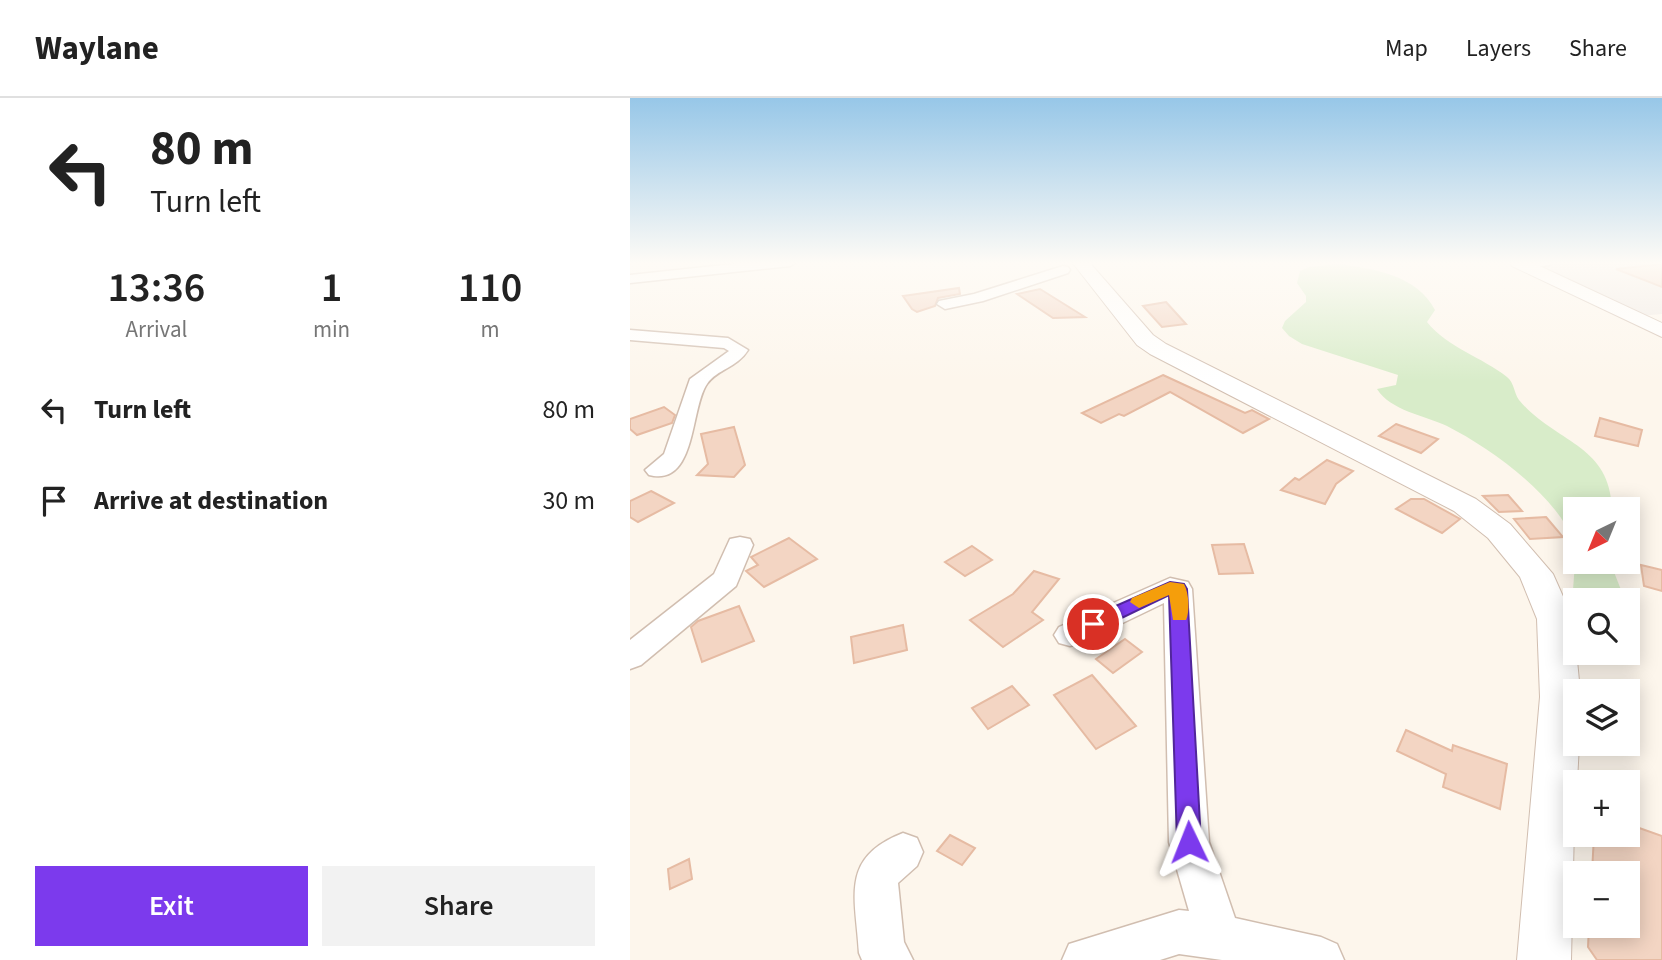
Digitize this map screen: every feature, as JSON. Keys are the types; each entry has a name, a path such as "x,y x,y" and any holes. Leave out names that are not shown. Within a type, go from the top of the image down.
{"street":[{"path":"945,304 954,302"},
{"path":"1109,302 1145,340 1158,349 1465,505 1499,531 1536,574 1555,619 1560,697 1544,960"},
{"path":"1602,302 1662,331"},
{"path":"630,335 728,343 739,350 734,358 706,374 698,383 674,457 657,470"},
{"path":"630,657 726,579 740,545"},
{"path":"1070,635 1170,588 1178,589 1189,842 1219,937"},
{"path":"890,960 881,953 876,875 903,852"},
{"path":"1085,960 1179,932 1219,937 1321,960"}],"shaded area":[{"path":"1610,302 1662,302 1662,314 1639,316"}],"green space":[{"path":"1306,302 1430,302 1435,310 1427,322 1435,331 1507,377 1519,400 1533,414 1591,457 1602,471 1610,497 1563,497 1563,521 1539,492 1503,461 1447,426 1399,407 1383,396 1377,389 1396,385 1398,375 1302,344 1282,328 1285,321"},
{"path":"1574,574 1615,574 1620,588 1573,588"}],"building":[{"path":"907,302 936,302 935,306 917,312"},
{"path":"1029,302 1061,302 1085,317 1053,318"},
{"path":"1166,302 1186,324 1162,327 1143,306"},
{"path":"1163,375 1245,413 1252,410 1269,419 1243,433 1170,392 1124,416 1119,414 1101,423 1082,413"},
{"path":"664,407 675,415 672,423 637,435 630,429 630,419"},
{"path":"1600,418 1642,430 1638,446 1595,436"},
{"path":"1396,424 1438,439 1421,453 1379,436"},
{"path":"734,427 745,465 734,477 697,475 708,464 701,434"},
{"path":"1327,460 1353,471 1336,484 1325,504 1281,490 1295,478 1299,480"},
{"path":"651,491 674,503 638,522 630,517 630,501"},
{"path":"1508,495 1522,511 1499,512 1483,496"},
{"path":"1411,499 1424,499 1460,519 1442,533 1396,509"},
{"path":"1546,517 1563,537 1530,539 1514,519"},
{"path":"789,538 817,559 764,587 746,571 758,565 751,557"},
{"path":"1244,544 1253,573 1219,574 1212,545"},
{"path":"972,546 992,560 965,576 945,562"},
{"path":"1641,565 1662,570 1662,591 1644,586"},
{"path":"1034,571 1059,579 1032,612 1043,620 1003,647 970,620 1013,594"},
{"path":"739,606 754,641 702,662 691,627 698,621"},
{"path":"903,625 907,650 854,663 851,637"},
{"path":"1125,639 1142,652 1113,673 1096,659"},
{"path":"1092,675 1136,726 1096,749 1054,695"},
{"path":"1012,686 1029,705 988,729 972,708"},
{"path":"1406,730 1452,751 1453,745 1507,764 1500,809 1443,787 1446,774 1397,751"},
{"path":"1640,828 1662,836 1662,960 1597,960 1588,947 1588,938 1640,938 1640,861 1593,861 1593,847 1640,847"},
{"path":"950,835 975,848 962,865 937,851"},
{"path":"689,859 692,879 670,889 668,869"}],"slow traffic":[{"path":"1139,602 1170,588 1178,589 1179,616"}],"route":[{"path":"1093,624 1170,588 1178,589 1189,842"}]}
